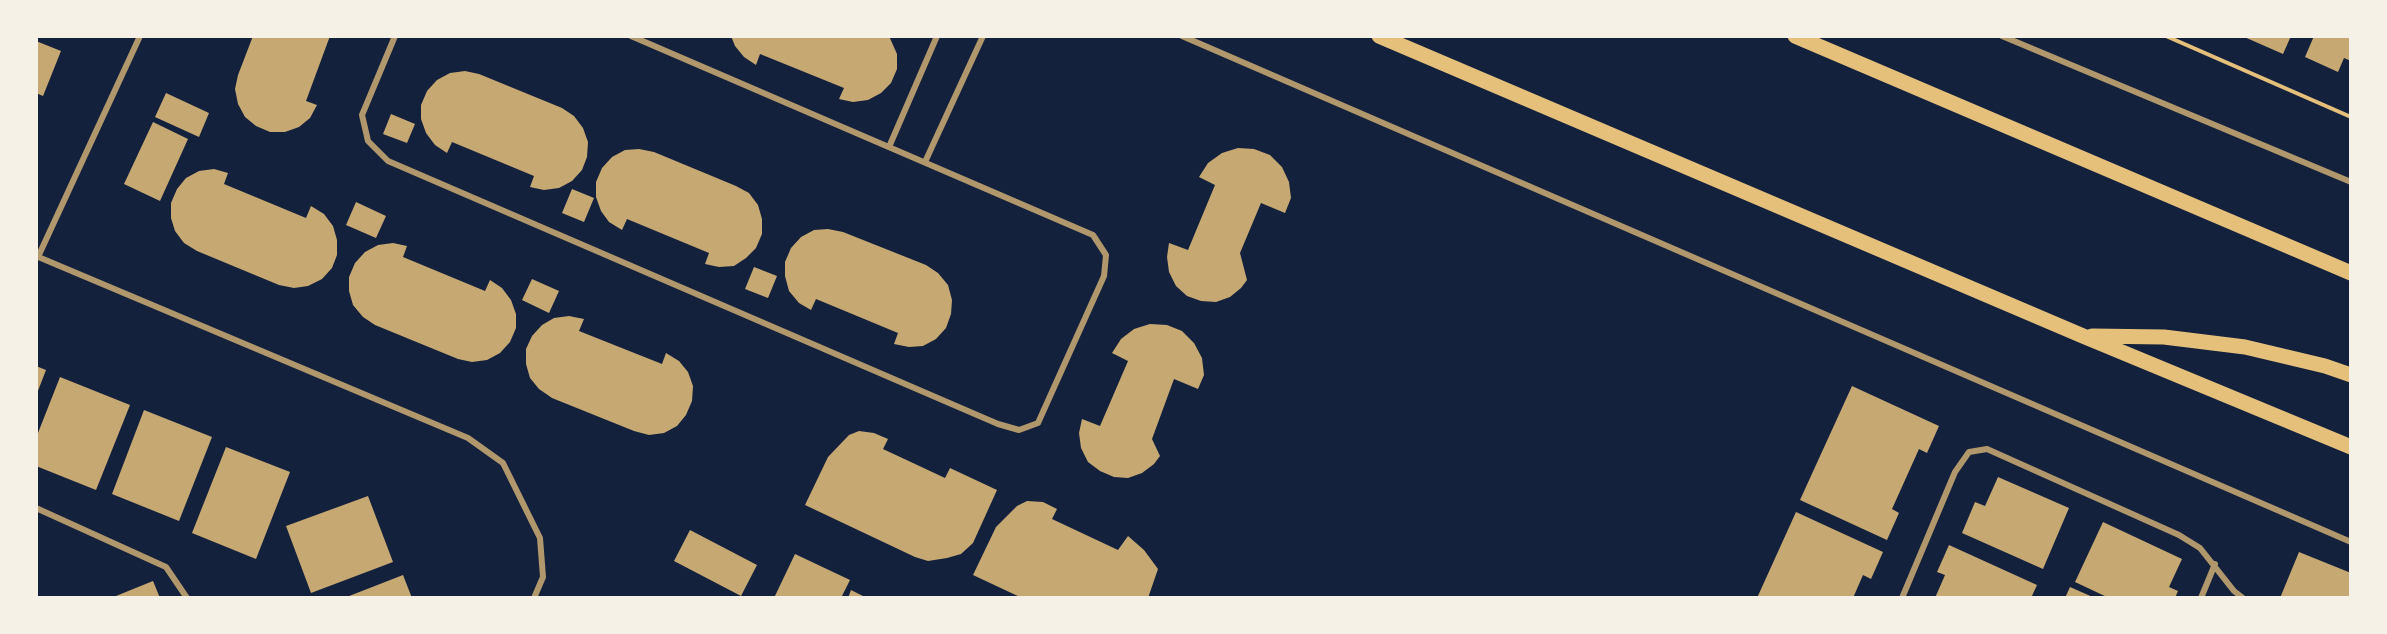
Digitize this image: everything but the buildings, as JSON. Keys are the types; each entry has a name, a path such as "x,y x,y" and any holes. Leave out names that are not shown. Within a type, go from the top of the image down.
{"main road":[{"path":"1379,36 2083,336 2351,447"},
{"path":"1795,36 2351,273"},
{"path":"2083,336 2164,337 2245,347 2325,366 2351,375"}],"street":[{"path":"140,36 37,257 468,438 503,463 540,538 543,577 534,598"},
{"path":"395,36 362,115 368,141 388,160 998,424 1019,430 1038,423 1104,276 1106,255 1093,235 631,36"},
{"path":"889,147 937,36"},
{"path":"925,162 983,36"},
{"path":"1182,36 2351,542"},
{"path":"2002,36 2351,182"},
{"path":"1902,598 1955,472 1968,452 1987,449 2179,535 2200,548 2242,598"},
{"path":"36,508 166,567 187,598"},
{"path":"2201,598 2215,564"}],"path":[{"path":"2166,36 2351,117"}]}
